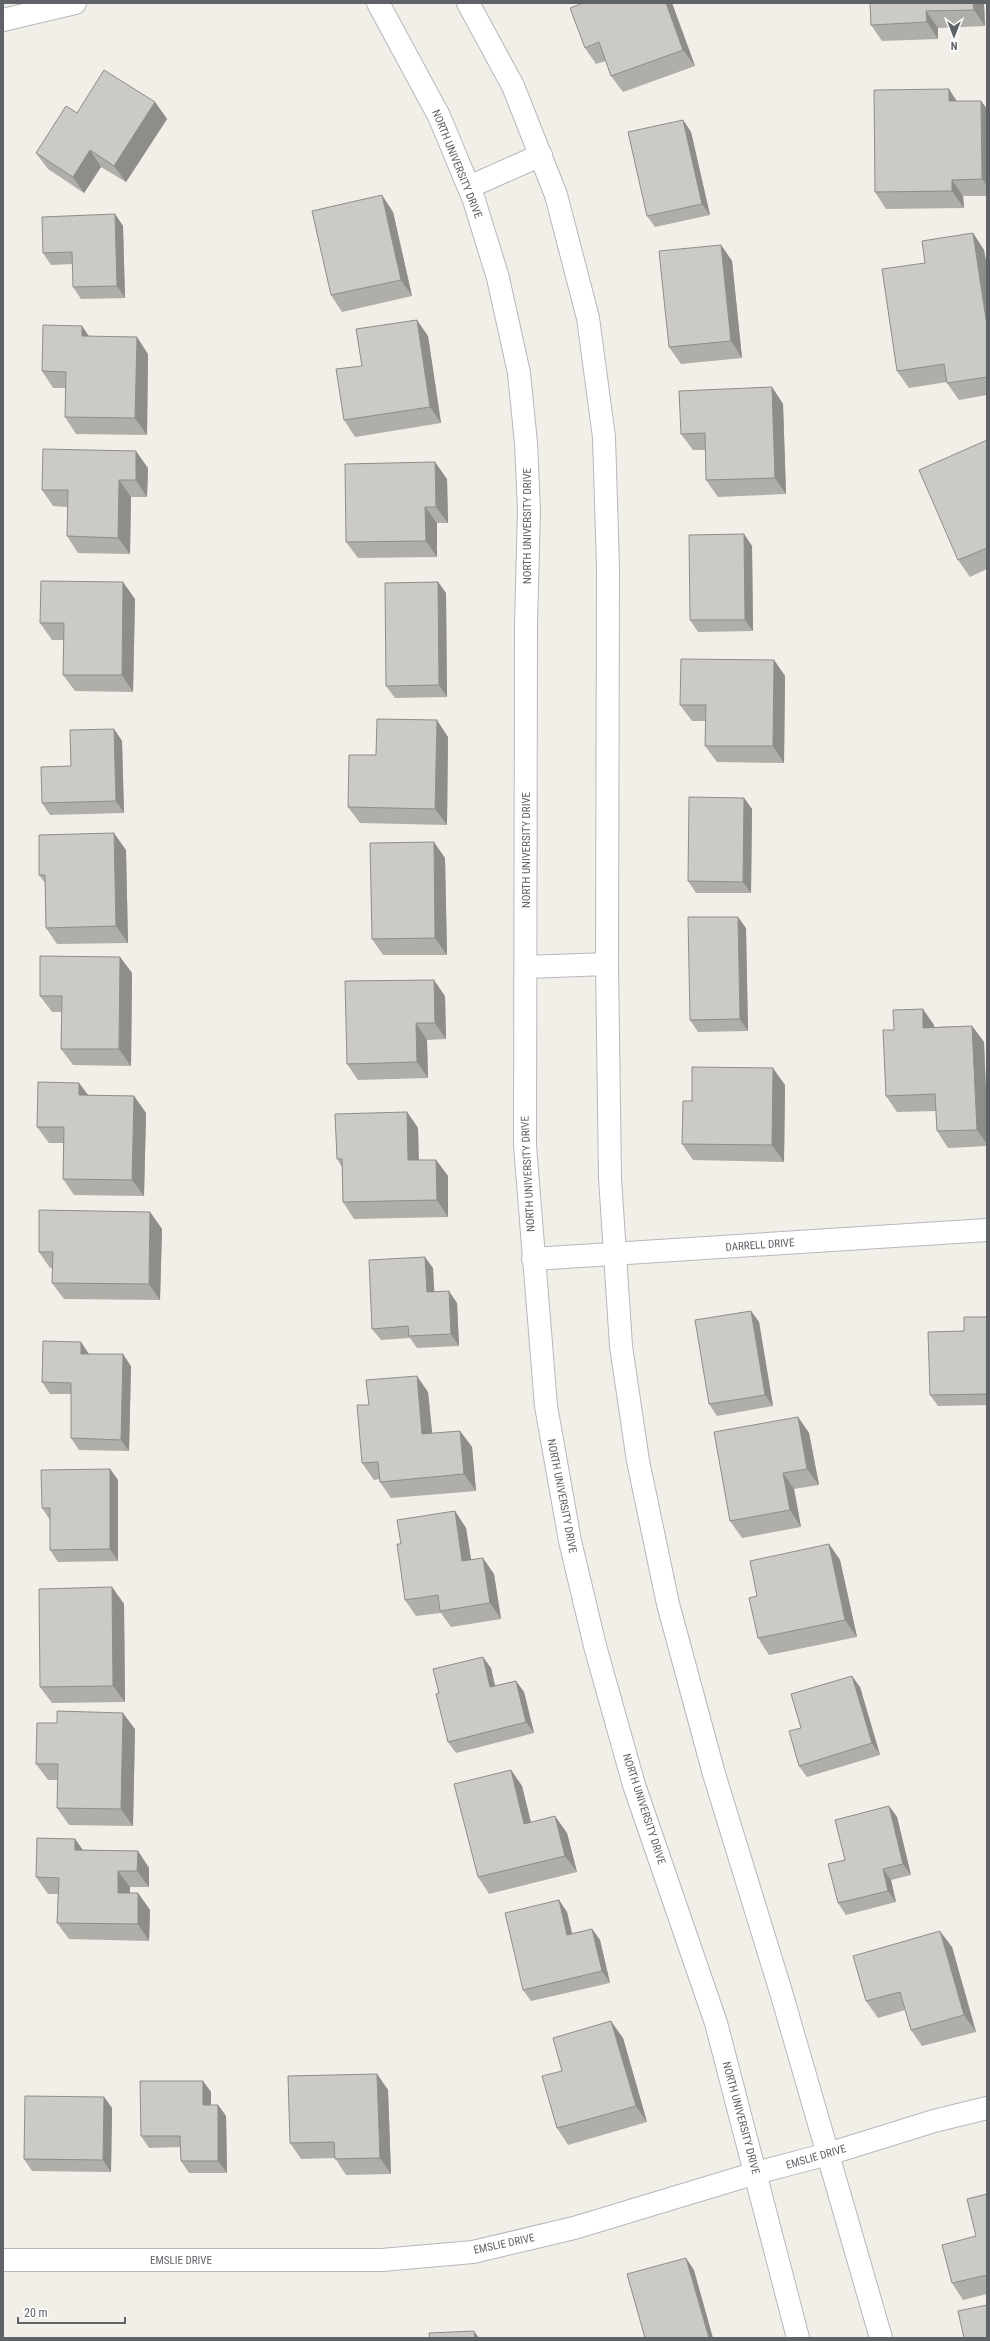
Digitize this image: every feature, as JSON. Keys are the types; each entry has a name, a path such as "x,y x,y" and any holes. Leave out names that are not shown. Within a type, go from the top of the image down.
{"street":[{"path":"3,20 75,3"},
{"name":"NORTH UNIVERSITY DRIVE","path":"378,3 439,116 469,187 498,278 519,373 526,442 529,510 526,630 525,1146 546,1406 570,1541 595,1646 634,1785 716,2023 798,2338"},
{"path":"468,3 513,86 556,195 588,318 604,437 608,567 607,964 610,1178 621,1346 636,1445 668,1604 714,1774 828,2154 881,2338"},
{"path":"469,187 541,155"},
{"path":"526,967 607,964"},
{"name":"DARRELL DRIVE","path":"533,1258 987,1230"},
{"name":"EMSLIE DRIVE","path":"3,2260 382,2260 473,2252 574,2228 756,2173 828,2154 934,2121 987,2108"}],"building":[{"path":"583,3 666,3 683,50 611,76 599,42 585,48 570,8"},
{"path":"870,3 973,3 974,10 926,11 927,22 871,25"},
{"path":"104,70 155,102 114,166 90,150 73,177 36,153 66,106 77,113"},
{"path":"949,89 949,101 981,101 982,179 952,180 952,191 875,192 874,90"},
{"path":"683,120 702,204 647,216 628,132"},
{"path":"382,195 401,280 331,295 312,211"},
{"path":"115,214 117,286 73,287 72,252 43,253 42,217"},
{"path":"973,233 987,326 987,377 947,383 944,364 897,371 882,269 925,263 922,241"},
{"path":"721,245 731,341 669,347 659,251"},
{"path":"417,320 430,407 344,420 336,369 362,366 356,329"},
{"path":"43,325 82,326 82,336 137,337 135,418 65,417 66,372 42,371"},
{"path":"772,387 775,478 706,480 705,433 681,434 679,391"},
{"path":"987,440 987,548 958,560 919,470"},
{"path":"43,449 136,451 136,480 119,480 118,538 67,536 68,490 42,490"},
{"path":"435,462 436,507 425,507 426,541 346,542 345,464"},
{"path":"744,534 745,620 690,620 689,535"},
{"path":"41,581 123,582 122,675 63,675 64,623 40,623"},
{"path":"438,582 439,685 386,686 385,583"},
{"path":"681,659 774,660 773,746 705,746 706,705 680,705"},
{"path":"377,719 437,720 435,809 348,807 349,755 376,755"},
{"path":"114,729 116,801 42,803 41,767 71,766 70,730"},
{"path":"689,797 744,798 743,882 688,881"},
{"path":"114,833 116,926 46,928 45,875 39,875 39,835"},
{"path":"434,842 435,938 372,939 370,843"},
{"path":"688,917 738,917 740,1019 690,1020"},
{"path":"40,956 120,957 119,1049 61,1049 62,996 40,996"},
{"path":"434,980 435,1023 416,1023 417,1062 347,1064 345,981"},
{"path":"923,1009 923,1028 972,1026 977,1130 937,1131 935,1094 886,1096 883,1030 894,1030 893,1010"},
{"path":"692,1067 773,1068 772,1145 682,1144 683,1101 692,1101"},
{"path":"38,1082 79,1083 79,1095 134,1096 132,1180 63,1179 64,1127 37,1127"},
{"path":"407,1112 408,1160 436,1160 437,1200 343,1202 342,1159 337,1159 335,1114"},
{"path":"39,1210 150,1212 149,1284 52,1283 53,1252 39,1252"},
{"path":"425,1257 427,1292 449,1291 451,1334 409,1336 408,1326 372,1329 369,1260"},
{"path":"751,1311 765,1395 709,1404 695,1320"},
{"path":"964,1317 987,1317 987,1394 930,1395 928,1332 964,1331"},
{"path":"43,1341 81,1342 81,1354 123,1354 121,1440 71,1438 71,1383 42,1382"},
{"path":"417,1376 422,1434 460,1431 464,1474 380,1482 378,1462 362,1463 357,1405 369,1405 366,1380"},
{"path":"798,1417 807,1469 783,1473 790,1510 730,1521 714,1432"},
{"path":"110,1469 110,1549 50,1550 50,1508 42,1508 41,1470"},
{"path":"455,1511 462,1561 483,1558 490,1603 440,1611 438,1595 405,1600 397,1544 401,1544 397,1520"},
{"path":"829,1544 845,1620 758,1638 749,1598 757,1596 750,1561"},
{"path":"112,1587 113,1686 40,1687 39,1589"},
{"path":"483,1657 490,1687 516,1681 526,1722 448,1742 436,1694 439,1693 433,1669"},
{"path":"852,1676 872,1743 799,1766 789,1731 801,1728 791,1694"},
{"path":"57,1711 123,1713 121,1809 57,1808 58,1764 36,1764 37,1723 57,1723"},
{"path":"511,1770 524,1824 555,1816 565,1856 478,1877 454,1784"},
{"path":"889,1806 903,1864 883,1869 888,1891 838,1903 828,1864 845,1860 835,1820"},
{"path":"37,1838 75,1839 75,1850 138,1851 137,1871 118,1871 118,1893 138,1893 138,1924 57,1923 59,1878 36,1877"},
{"path":"559,1900 567,1935 592,1929 602,1971 523,1990 505,1913"},
{"path":"940,1931 964,2015 911,2030 900,1992 866,2001 853,1956"},
{"path":"611,2021 636,2106 557,2128 542,2076 562,2071 553,2038"},
{"path":"377,2074 380,2158 335,2159 334,2142 290,2143 288,2076"},
{"path":"140,2081 203,2081 203,2105 218,2105 218,2161 181,2161 180,2136 141,2136"},
{"path":"25,2096 104,2097 103,2160 24,2159"},
{"path":"987,2194 987,2275 952,2283 942,2245 976,2236 967,2199"},
{"path":"686,2258 709,2338 645,2338 627,2274"},
{"path":"987,2305 987,2338 964,2338 958,2311"},
{"path":"474,2331 475,2338 430,2338 429,2333"}]}
